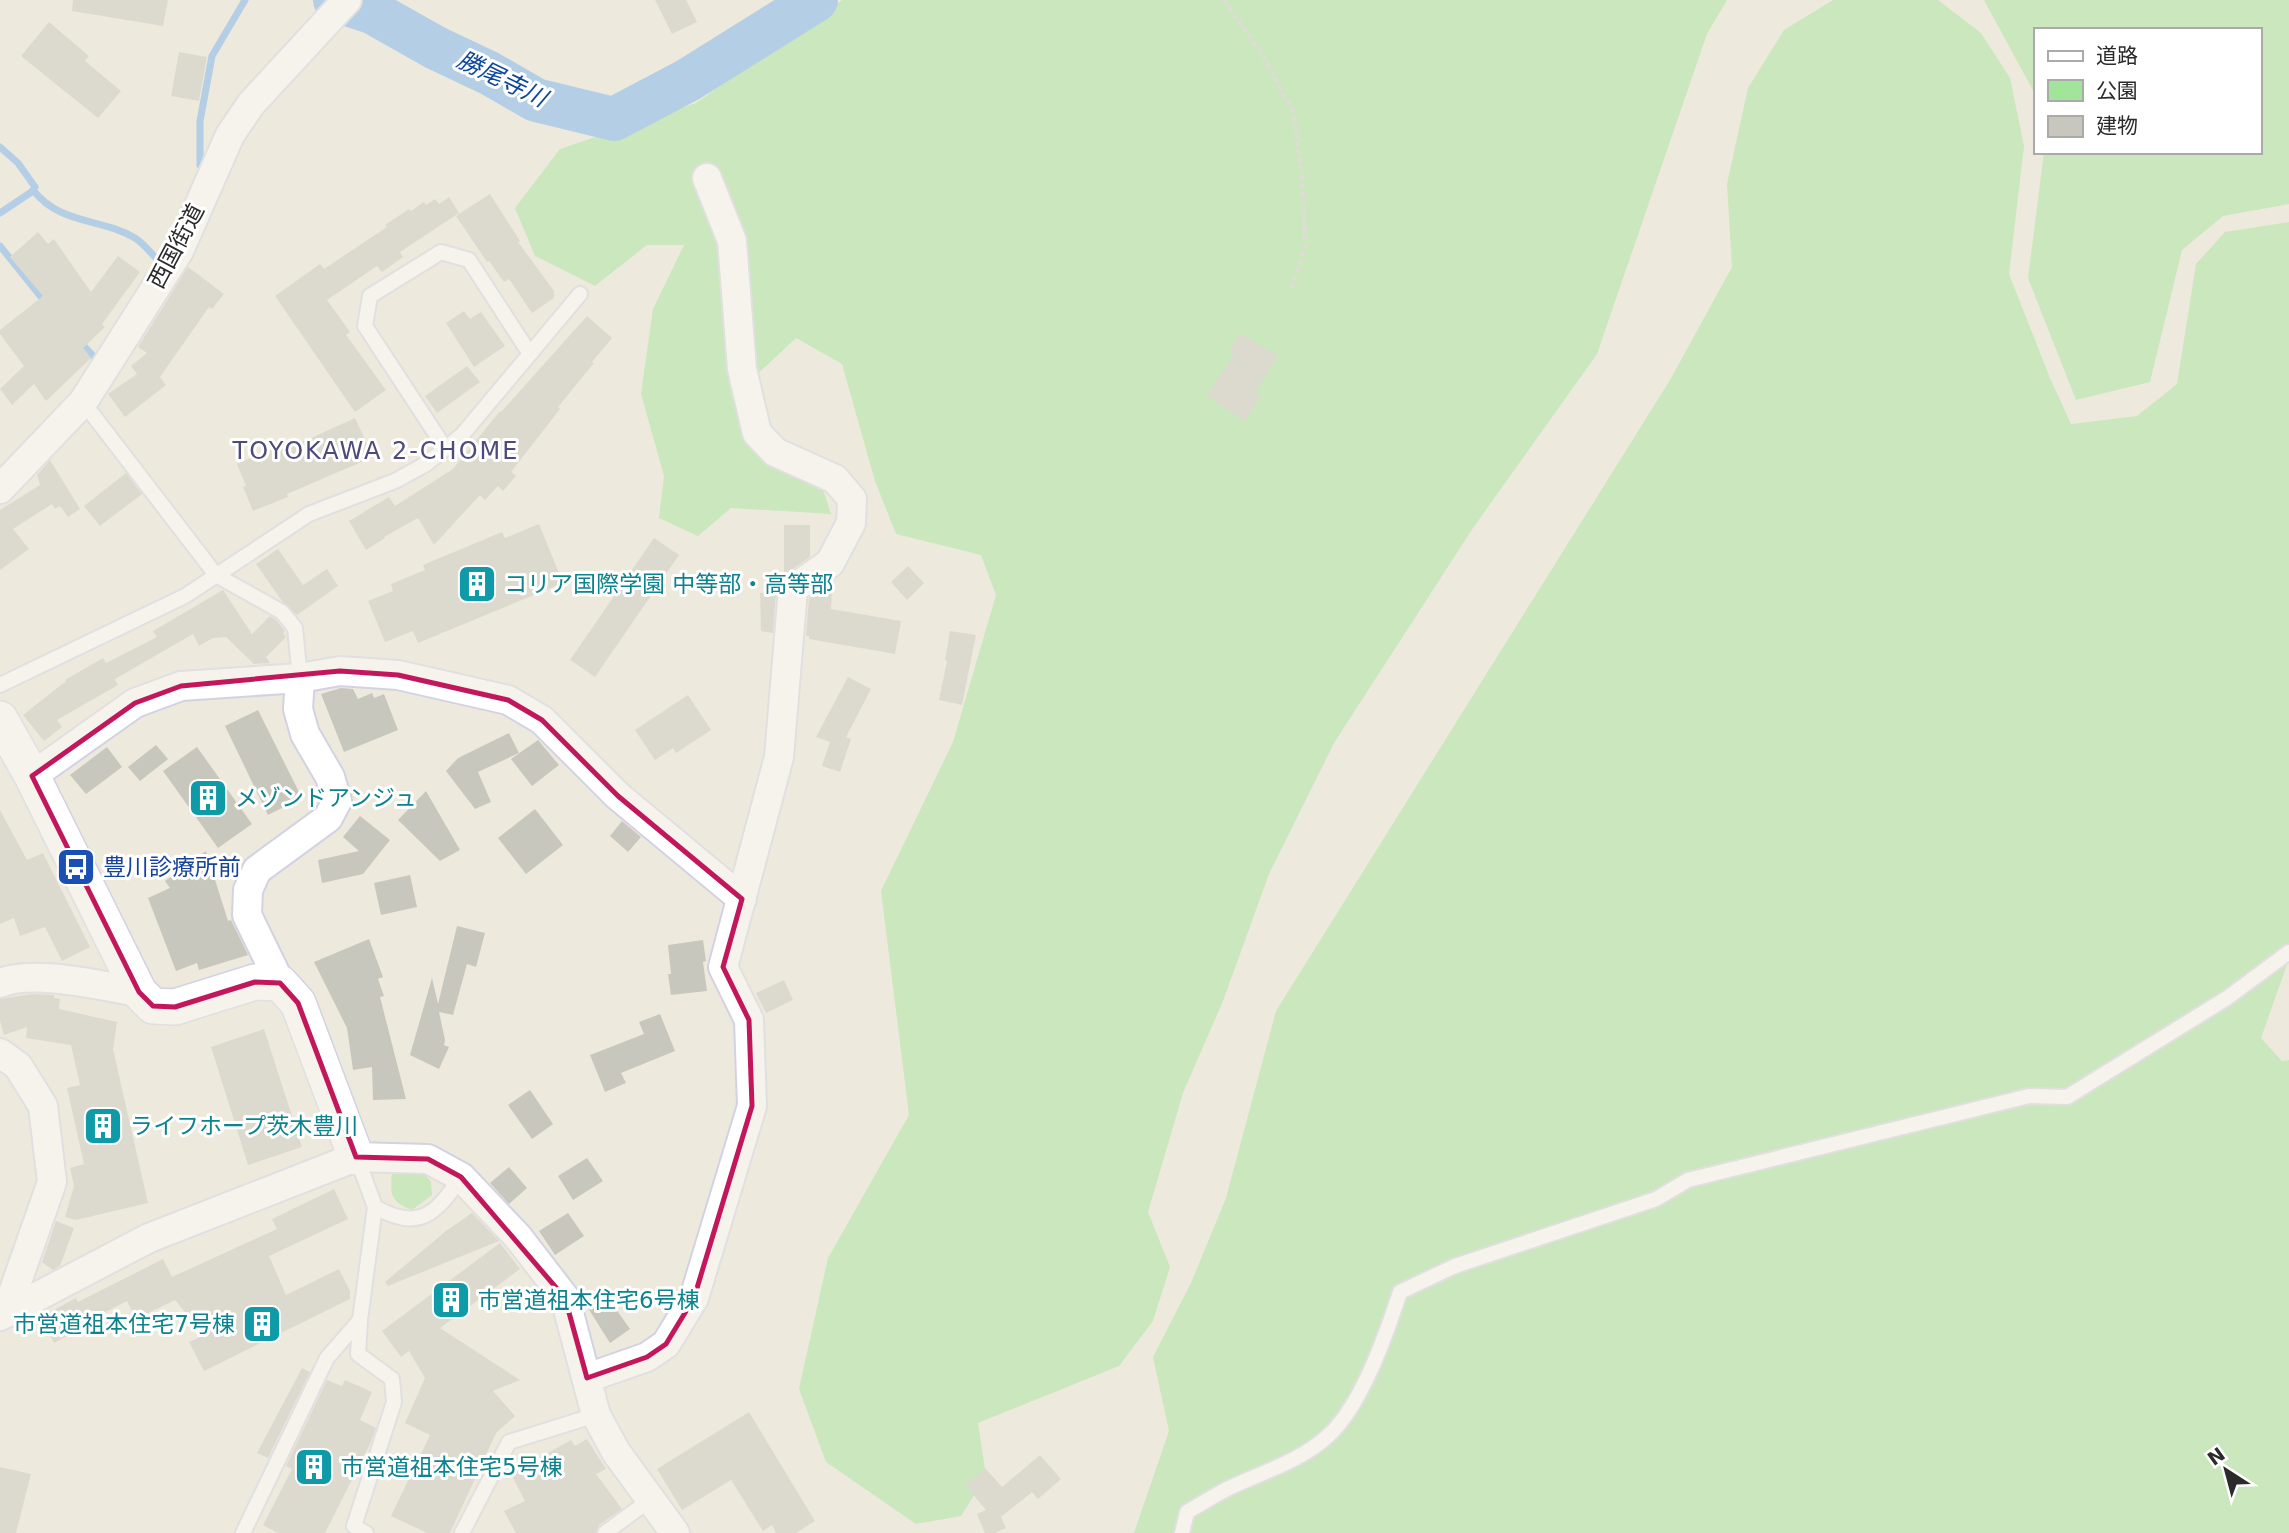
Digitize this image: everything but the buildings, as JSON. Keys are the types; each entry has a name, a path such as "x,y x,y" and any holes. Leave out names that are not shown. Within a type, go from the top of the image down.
{"street":[{"name":"西国街道","path":"0,489 83,402 179,251 229,135 251,104 347,0"},
{"path":"587,1378 647,1357 666,1344 694,1298 752,1106 749,1020 723,967 779,757 793,589 830,563 852,523 852,499 835,479 775,452 757,433 742,369 732,241 707,178"},
{"path":"32,776 135,703 181,686 300,678 340,671 398,675 508,700 542,720 618,796 742,899"},
{"path":"300,678 298,709 305,734 330,777 337,801 328,818 257,870 248,890 247,915 280,983 298,1003 356,1157"},
{"path":"0,719 32,776 139,992 153,1006 175,1007 255,982 280,983"},
{"path":"0,983 46,977 139,992"},
{"path":"0,1053 18,1066 43,1106 52,1182 3,1315"},
{"path":"3,1315 149,1238 356,1157 428,1159 461,1177 518,1237 565,1298 596,1415 616,1452 676,1533"}],"lane":[{"path":"445,448 365,326 370,296 440,251 469,260 530,354"},
{"path":"0,685 185,596 309,514 395,481 426,464 462,435 580,294"},
{"path":"83,402 216,575 282,612 295,628 300,678"},
{"path":"1182,1533 1187,1512 1227,1489 1297,1458 1329,1435 1357,1398 1390,1323 1399,1292 1455,1266 1656,1199 1688,1180 2029,1096 2067,1097 2227,998 2289,952"},
{"path":"356,1157 375,1208 358,1353 392,1378 394,1402 354,1526 366,1533"},
{"path":"375,1208 390,1216 411,1220 431,1213 448,1196 461,1177"},
{"path":"243,1533 327,1357 360,1320"},
{"path":"462,1533 509,1442 596,1415"},
{"path":"605,1533 651,1499"}],"path":[{"path":"1224,0 1263,56 1293,111 1302,172 1305,247 1290,291"}],"highlighted area":[{"path":"340,671 398,675 508,700 542,720 618,796 742,899 723,967 749,1020 752,1106 694,1298 666,1344 647,1357 587,1378 565,1298 461,1177 428,1159 356,1157 298,1003 280,983 255,982 175,1007 153,1006 139,992 32,776 135,703 181,686"}],"green space":[{"path":"842,0 1727,0 1707,34 1597,354 1473,528 1334,743 1269,874 1223,1001 1183,1093 1148,1212 1170,1267 1153,1321 1119,1366 978,1423 986,1476 961,1516 916,1524 826,1462 799,1389 828,1258 909,1115 881,891 953,742 996,595 981,555 896,534 875,481 842,364 796,338 738,392 746,432 814,461 831,514 731,508 698,536 659,518 664,476 641,394 653,309 684,245 647,245 595,286 535,256 515,208 560,149 696,103"},
{"path":"1833,0 1938,0 1981,33 2010,78 2024,146 2009,274 2071,424 2137,416 2177,384 2196,264 2225,232 2289,222 2289,959 2261,1038 2282,1061 2289,1060 2289,1533 1134,1533 1169,1431 1153,1357 1191,1283 1226,1198 1276,1011 1670,380 1732,267 1727,184 1748,88 1784,30"},
{"path":"1984,0 2289,0 2289,204 2223,216 2182,250 2150,382 2076,400 2028,278 2044,154 2261,154 2261,28 2034,28 2034,92"},
{"path":"392,1170 424,1173 431,1182 432,1195 412,1210 399,1203 392,1191"}],"waterway":[{"path":"200,165 200,121 212,56 245,0"},
{"name":"勝尾寺川","path":"335,0 374,13 536,100 614,119 688,80 816,0"},
{"path":"0,147 18,163 35,187"},
{"path":"33,190 44,201 68,215 135,238 155,257"},
{"path":"0,213 33,191"},
{"path":"0,246 46,303"},
{"path":"79,341 95,358"}],"place":[{"name":"コリア国際学園 中等部・高等部","path":"477,584"},
{"name":"メゾンドアンジュ","path":"208,798"},
{"name":"豊川診療所前","path":"76,867"},
{"name":"ライフホープ茨木豊川","path":"103,1126"},
{"name":"市営道祖本住宅6号棟","path":"451,1300"},
{"name":"市営道祖本住宅7号棟","path":"262,1324"},
{"name":"市営道祖本住宅5号棟","path":"314,1467"}],"district":[{"name":"TOYOKAWA 2-CHOME","path":"376,451"}]}
